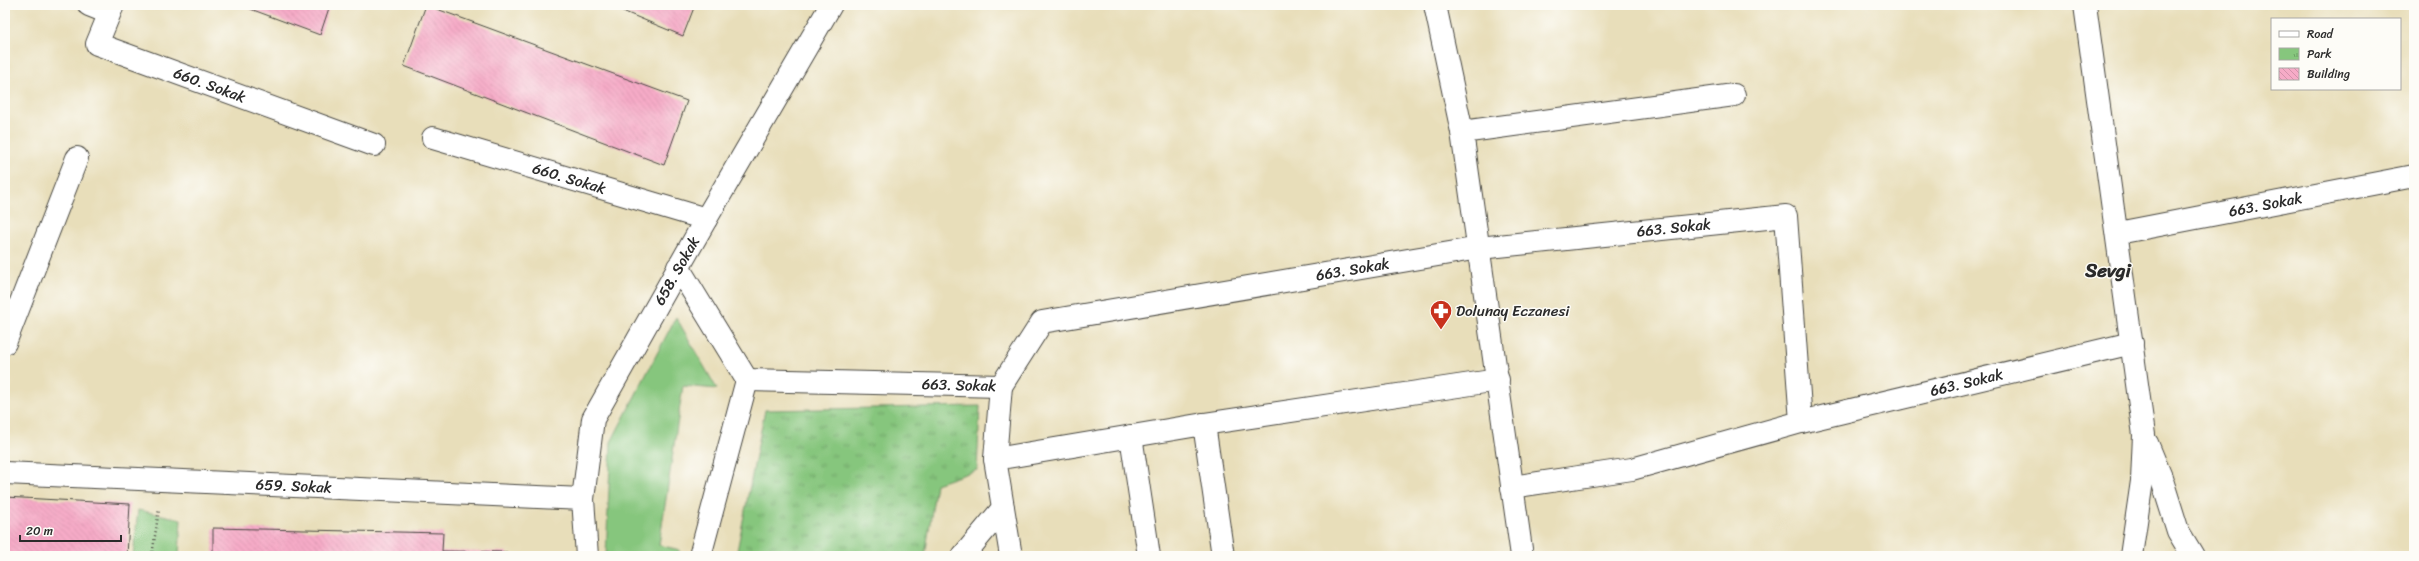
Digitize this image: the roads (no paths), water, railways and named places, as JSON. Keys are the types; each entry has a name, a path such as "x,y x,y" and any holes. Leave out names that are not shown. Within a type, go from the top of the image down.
{"street":[{"name":"658. Sokak","path":"587,556 582,499 593,419 678,267 831,5"},
{"path":"1435,5 1462,132 1522,556"},
{"path":"2085,5 2118,233 2144,435 2142,481 2130,556"},
{"name":"660. Sokak","path":"104,8 97,44 374,145"},
{"path":"1462,132 1734,95"},
{"name":"660. Sokak","path":"433,138 706,219"},
{"path":"5,343 78,158"},
{"name":"663. Sokak","path":"2118,233 2414,176"},
{"name":"663. Sokak","path":"747,380 1001,386 1042,322 1479,248 1786,216 1801,422"},
{"path":"678,267 747,380 700,556"},
{"name":"663. Sokak","path":"1512,487 1632,469 1801,422 2132,343"},
{"path":"995,459 1204,424 1498,380"},
{"path":"1001,386 995,459 1011,556"},
{"path":"1204,424 1223,556"},
{"path":"2144,435 2161,477 2178,531 2193,556"},
{"path":"1131,436 1149,556"},
{"name":"659. Sokak","path":"5,473 582,499"},
{"path":"964,556 1003,508"}],"place":[{"name":"Dolunay Eczanesi","path":"1441,330"}],"district":[{"name":"Sevgi","path":"2108,270"}]}
